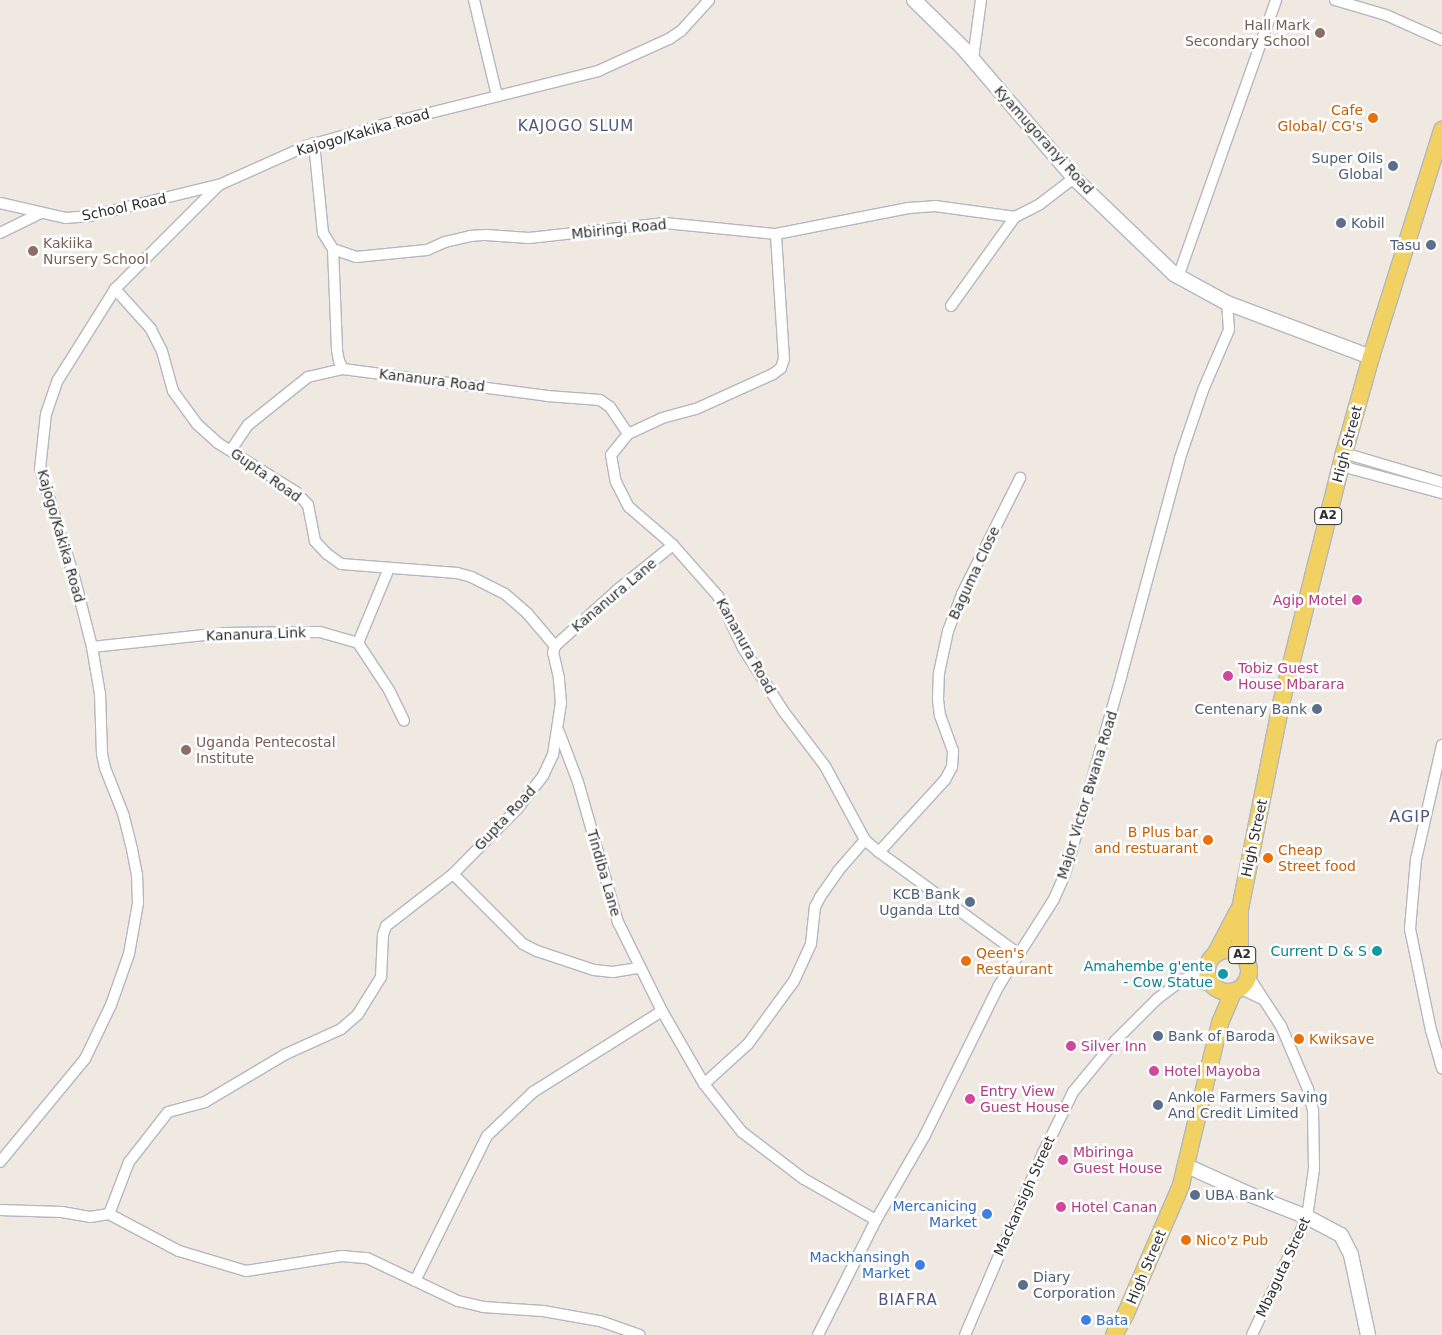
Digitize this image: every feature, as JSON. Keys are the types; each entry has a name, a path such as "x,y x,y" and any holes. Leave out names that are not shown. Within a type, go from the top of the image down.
{"main road":[{"name":"High Street","path":"1240,953 1240,909 1281,704 1342,459 1371,357 1442,130"},
{"name":"High Street","path":"1216,953 1240,909"},
{"name":"A2","path":"1207,970 1210,960 1216,953 1224,950 1240,953 1248,963 1241,986"},
{"path":"1207,970 1208,978 1214,987 1241,986"},
{"name":"High Street","path":"1114,1335 1174,1204 1187,1166 1220,1024 1241,986"},
{"name":"High Street","path":"1214,987 1220,1024"}],"street":[{"path":"474,0 497,96"},
{"name":"Kajogo/Kakika Road","path":"0,1162 85,1059 111,1004 129,954 138,903 137,875 124,816 105,768 102,754 100,694 92,647 75,580 40,469 46,414 58,380 115,289 219,185 314,143 604,69 669,39 680,31 709,0"},
{"name":"Kyamugoranyi Road","path":"914,0 973,59 1074,178 1178,277 1227,302 1371,357"},
{"path":"973,59 981,0"},
{"path":"1178,277 1276,0"},
{"path":"1335,0 1386,14 1442,40"},
{"path":"231,450 248,425 308,376 343,368 338,361 337,350 333,250 323,233 314,143"},
{"path":"951,306 1015,217 1040,204 1074,178"},
{"name":"School Road","path":"0,203 66,218 90,216 219,185"},
{"name":"Mbiringi Road","path":"333,250 356,257 382,255 427,250 445,242 470,236 486,235 529,238 665,223 776,234 908,208 935,206 1015,217"},
{"path":"0,233 41,213"},
{"path":"628,434 662,418 696,409 773,374 781,368 784,359 776,234"},
{"name":"Gupta Road","path":"109,1214 129,1162 168,1112 206,1102 286,1054 341,1030 358,1014 381,977 383,935 386,926 453,874 518,808 543,776 553,755 562,703 560,678 553,653 555,646 527,613 505,594 472,577 457,573 341,564 327,554 315,541 308,505 296,492 218,443 197,424 173,391 162,351 151,329 115,289"},
{"name":"Major Victor Bwana Road","path":"818,1335 876,1220 922,1139 998,987 1054,899 1068,864 1121,678 1180,458 1203,390 1229,330 1227,302"},
{"name":"Kananura Road","path":"343,368 547,396 600,400 610,407 628,434 611,455 616,482 629,507 673,545 718,596 743,648 784,712 826,766 866,840 879,852 1019,954"},
{"path":"1342,459 1442,482"},
{"path":"1342,459 1442,493"},
{"name":"Baguma Close","path":"879,852 945,780 952,767 953,751 940,716 938,699 939,673 948,631 962,594 1020,478"},
{"name":"Kananura Lane","path":"555,646 616,591 673,545"},
{"path":"389,568 358,643 389,690 404,721"},
{"name":"Kananura Link","path":"92,647 223,633 280,631 320,632 358,643"},
{"name":"Tindiba Lane","path":"558,731 578,782 618,922 639,968 704,1084 742,1132 804,1179 876,1220"},
{"path":"1442,745 1416,859 1410,929 1431,1030 1442,1068"},
{"path":"704,1084 748,1044 789,988 810,944 815,907 820,897 838,871 866,840"},
{"path":"453,874 523,944 536,951 594,970 613,972 639,968"},
{"name":"Mackansigh Street","path":"964,1335 1042,1153 1073,1092 1115,1041 1157,999 1182,980 1207,970"},
{"path":"1182,980 1214,987"},
{"name":"Mbaguta Street","path":"1241,986 1262,999 1281,1026 1308,1089 1313,1110 1314,1169 1308,1217 1252,1335"},
{"path":"415,1281 487,1136 533,1092 662,1011"},
{"path":"1187,1166 1251,1195 1308,1217 1334,1230 1346,1241 1356,1270 1368,1335"},
{"path":"0,1210 62,1212 90,1217 109,1214 179,1251 246,1270 342,1256 367,1258 458,1301 483,1307 543,1311 600,1321 640,1335"}],"place":[{"name":"Hall Mark Secondary School","path":"1320,33"},
{"name":"Cafe Global/ CG's","path":"1373,118"},
{"name":"Super Oils Global","path":"1393,166"},
{"name":"Kobil","path":"1341,223"},
{"name":"Tasu","path":"1431,245"},
{"name":"Kakiika Nursery School","path":"33,251"},
{"name":"Agip Motel","path":"1357,600"},
{"name":"Tobiz Guest House Mbarara","path":"1228,676"},
{"name":"Centenary Bank","path":"1317,709"},
{"name":"Uganda Pentecostal Institute","path":"186,750"},
{"name":"B Plus bar and restuarant","path":"1208,840"},
{"name":"Cheap Street food","path":"1268,858"},
{"name":"KCB Bank Uganda Ltd","path":"970,902"},
{"name":"Current D & S","path":"1377,951"},
{"name":"Qeen's Restaurant","path":"966,961"},
{"name":"Amahembe g'ente - Cow Statue","path":"1223,974"},
{"name":"Bank of Baroda","path":"1158,1036"},
{"name":"Kwiksave","path":"1299,1039"},
{"name":"Silver Inn","path":"1071,1046"},
{"name":"Hotel Mayoba","path":"1154,1071"},
{"name":"Entry View Guest House","path":"970,1099"},
{"name":"Ankole Farmers Saving And Credit Limited","path":"1158,1105"},
{"name":"Mbiringa Guest House","path":"1063,1160"},
{"name":"UBA Bank","path":"1195,1195"},
{"name":"Hotel Canan","path":"1061,1207"},
{"name":"Mercanicing Market","path":"987,1214"},
{"name":"Nico'z Pub","path":"1186,1240"},
{"name":"Mackhansingh Market","path":"920,1265"},
{"name":"Diary Corporation","path":"1023,1285"},
{"name":"Bata","path":"1086,1320"}],"district":[{"name":"KAJOGO SLUM","path":"576,127"},
{"name":"AGIP","path":"1410,817"},
{"name":"BIAFRA","path":"908,1301"}]}
